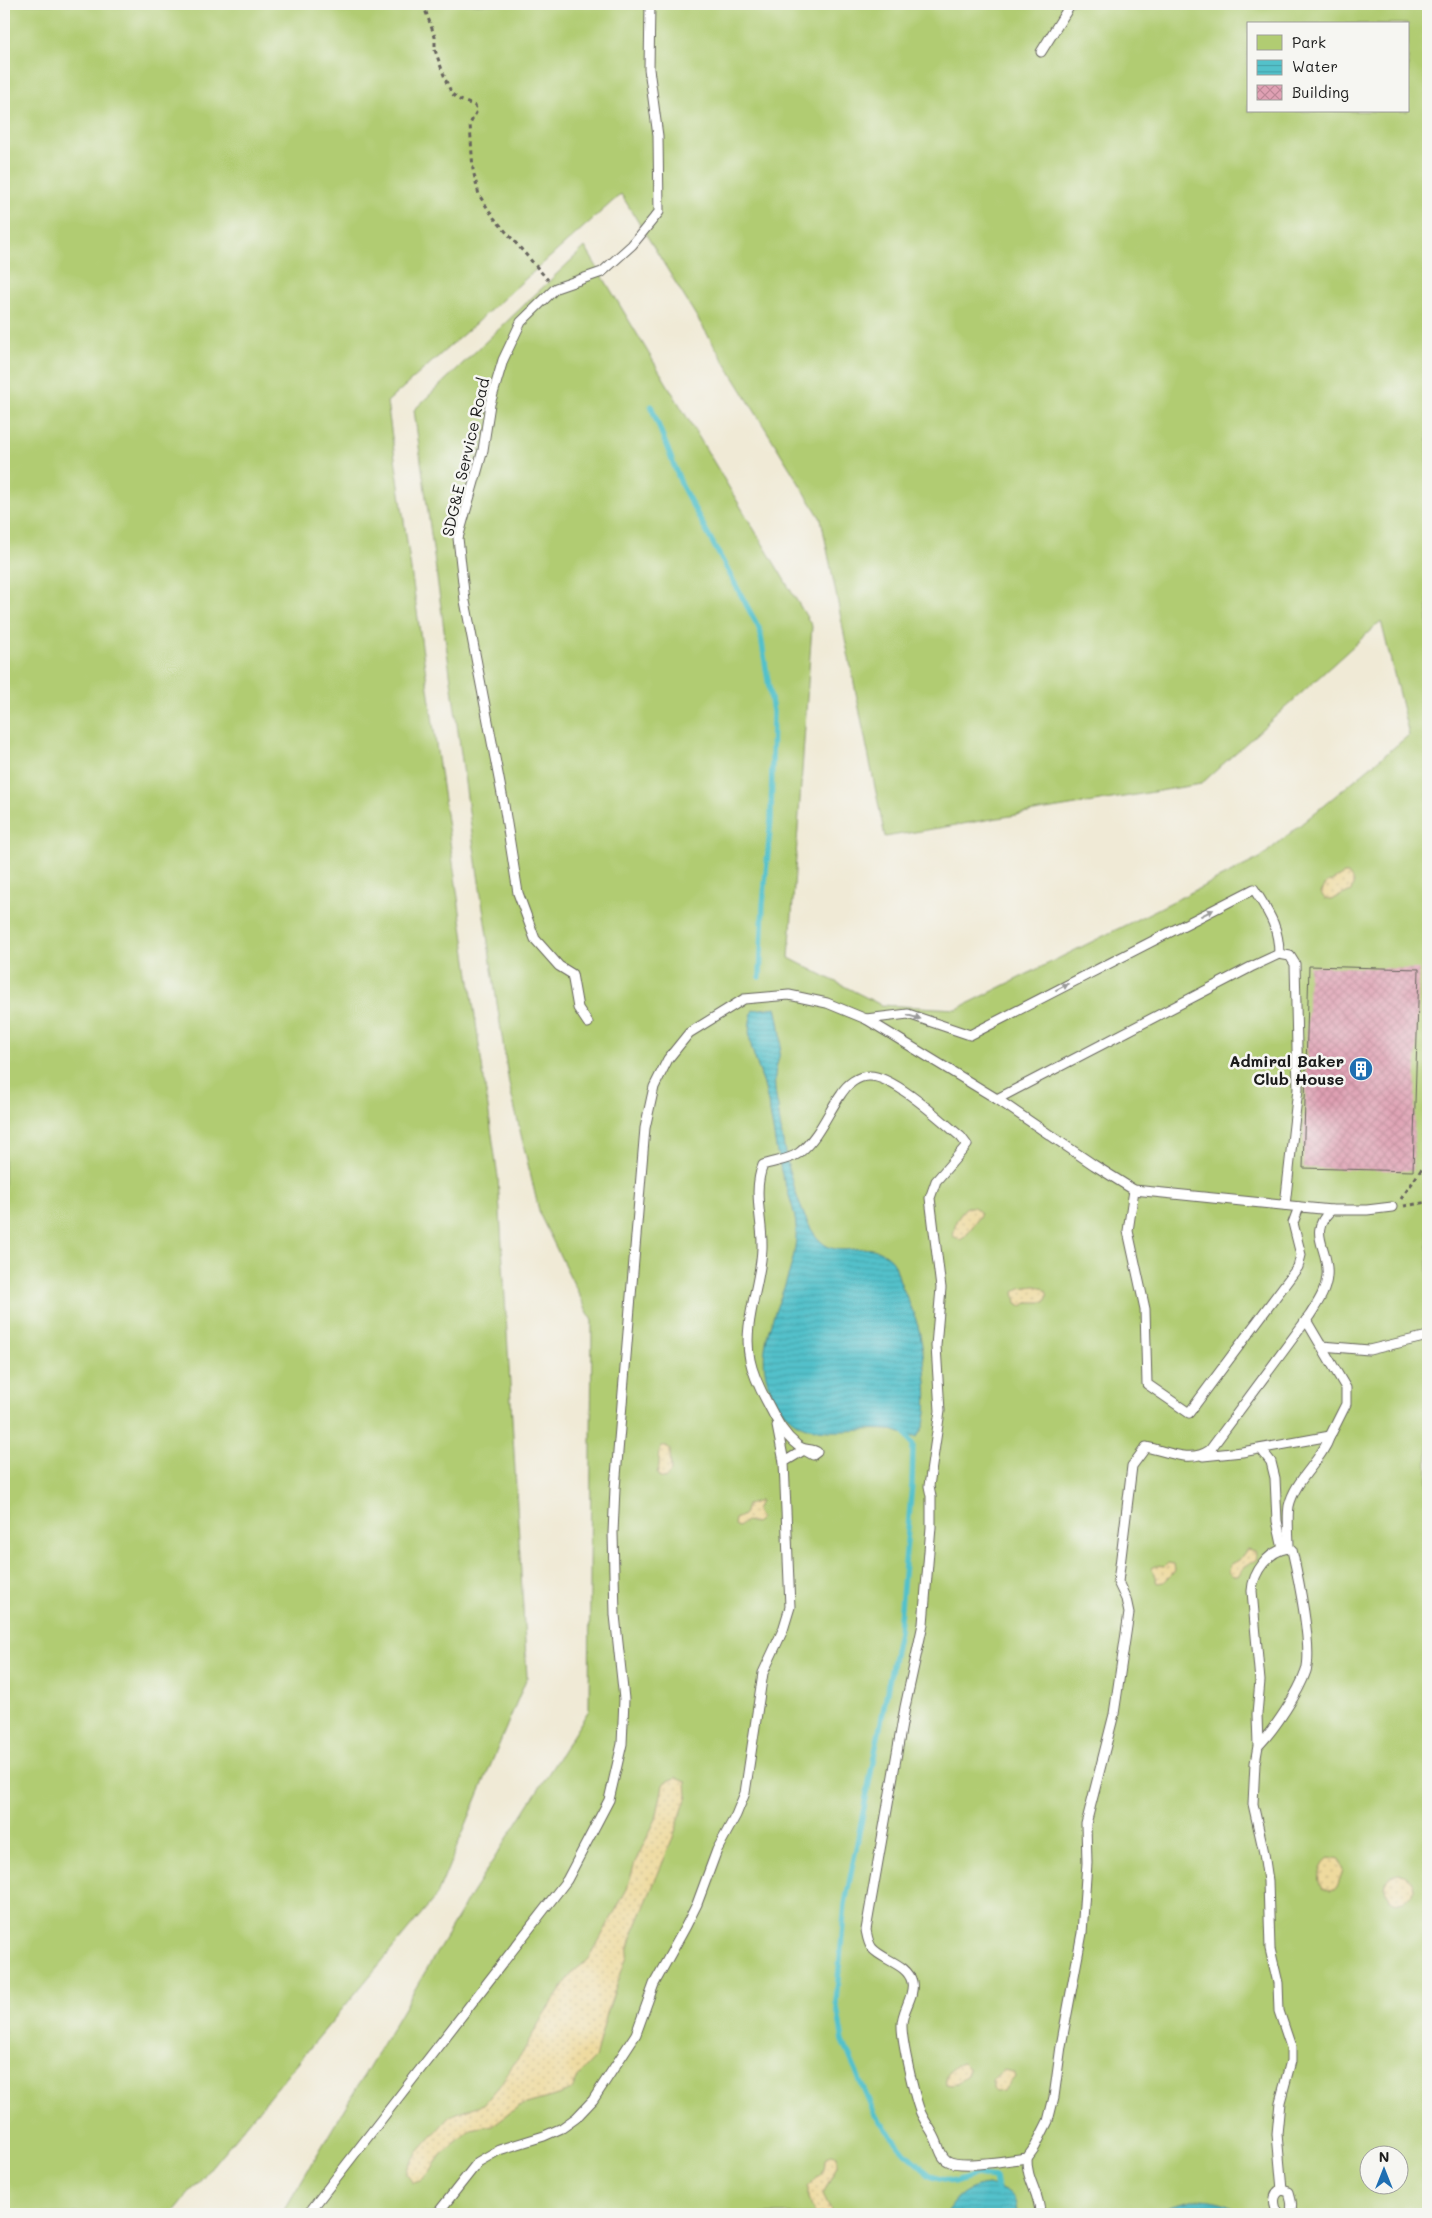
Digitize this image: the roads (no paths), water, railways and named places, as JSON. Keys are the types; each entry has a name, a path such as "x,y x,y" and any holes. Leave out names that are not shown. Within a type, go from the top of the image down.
{"lane":[{"name":"SDG&E Service Road","path":"588,1023 578,1008 572,974 559,966 535,939 518,893 504,805 466,601 458,538 483,450 490,404 503,360 522,322 556,288 602,272 632,244 659,212 658,136 649,69 650,4"},
{"path":"1041,52 1071,4"},
{"path":"866,1019 908,1014 970,1035 1254,889 1273,919 1279,937 1279,954"},
{"path":"997,1099 1279,954 1290,956 1295,964 1298,1090 1285,1205"},
{"path":"308,2214 567,1880 609,1800 622,1744 624,1699 615,1615 613,1532 615,1488 645,1128 654,1087 668,1059 689,1033 744,999 789,995 826,1002 866,1019 997,1099 1134,1190 1331,1210 1367,1210 1392,1207"},
{"path":"437,2214 478,2162 499,2150 544,2136 562,2128 576,2118 593,2100 636,2034 643,2019 654,1984 669,1960 697,1904 716,1850 736,1815 745,1793 750,1773 763,1673 783,1630 790,1607 784,1462 777,1425 755,1378 749,1359 749,1329 761,1267 763,1234 758,1206 760,1172 763,1165 790,1158 798,1153 819,1131 841,1093 851,1082 871,1075 896,1086 961,1137 966,1145 936,1181 930,1198 941,1288 936,1346 940,1411 929,1486 932,1496 931,1527 924,1614 905,1707 866,1930 871,1948 902,1969 911,1980 912,1988 902,2017 902,2027 920,2112 936,2139 942,2155 946,2160 966,2164 1027,2158"},
{"path":"1134,1190 1128,1231 1146,1309 1147,1384 1189,1413 1298,1267 1301,1255 1293,1223 1299,1207"},
{"path":"1201,1456 1210,1450 1306,1320 1324,1292 1328,1274 1319,1234 1321,1220 1331,1210"},
{"path":"1286,1549 1291,1500 1304,1477 1326,1447 1346,1404 1346,1388 1306,1320"},
{"path":"1322,1346 1369,1350 1428,1336"},
{"path":"777,1425 798,1447 804,1450 784,1462"},
{"path":"1040,2214 1039,2199 1026,2170 1027,2158 1035,2147 1048,2121 1054,2097 1071,1988 1078,1960 1087,1863 1086,1824 1114,1714 1128,1613 1126,1599 1118,1582 1132,1466 1146,1447 1173,1455 1201,1456 1261,1449 1330,1436"},
{"path":"1261,1449 1271,1462 1275,1478 1277,1521 1286,1549"},
{"path":"1258,1746 1268,1735 1306,1671 1305,1624 1292,1550 1286,1549 1278,1551 1264,1564 1253,1580 1256,1647 1260,1681 1258,1746 1253,1804 1268,1881 1270,1949 1278,1983 1279,2011 1291,2047 1290,2061 1280,2102 1277,2134 1282,2190"},
{"path":"1279,2214 1274,2205 1274,2200 1276,2194 1282,2190"},
{"path":"1282,2190 1288,2192 1290,2196 1292,2206 1290,2214"}],"water":[{"path":"776,1007 781,1040 775,1074 775,1092 784,1149 795,1190 805,1217 815,1235 825,1245 835,1249 867,1248 878,1251 889,1257 895,1265 913,1311 923,1351 927,1393 923,1427 917,1437 892,1430 833,1431 806,1427 794,1421 784,1412 770,1389 765,1368 765,1347 770,1326 792,1261 796,1228 794,1212 781,1171 765,1089 752,1050 749,1031 753,1010"},
{"path":"989,2185 1005,2191 1013,2197 1016,2214 946,2214 963,2193"},
{"path":"1195,2199 1222,2202 1246,2214 1161,2214 1173,2205"}],"waterway":[{"path":"651,406 682,486 760,630 773,712 771,819 763,905 760,977"},
{"path":"903,1428 913,1445 912,1484 899,1631 845,1904 836,2001 843,2041 875,2115 905,2153 930,2175 955,2182 976,2175 995,2178 998,2194"}],"place":[{"name":"Admiral Baker Club House","path":"1361,1069"}]}
